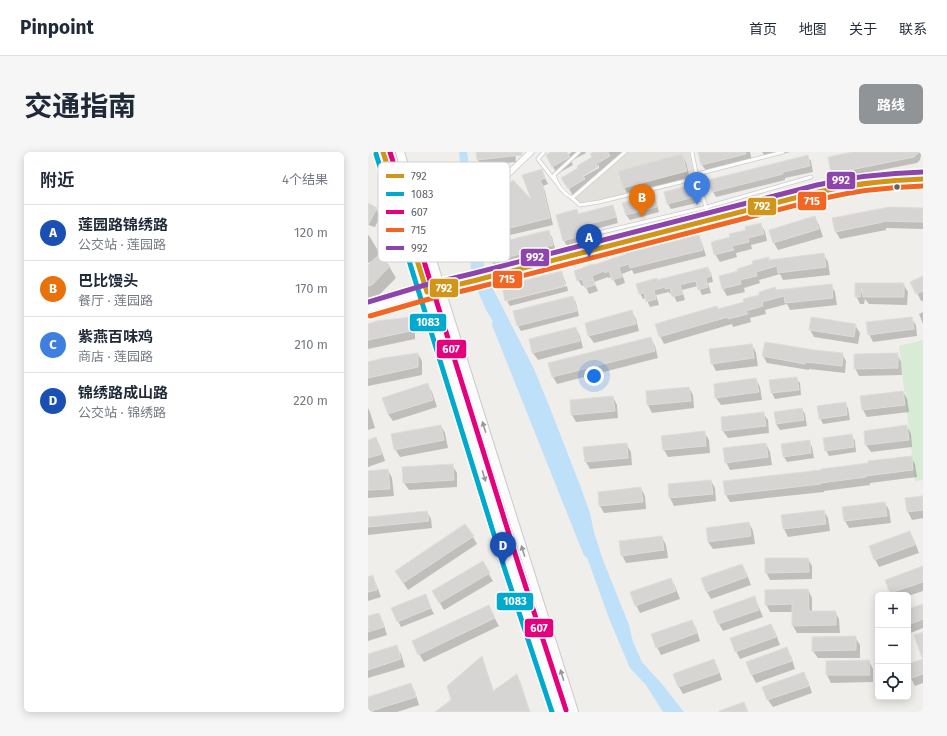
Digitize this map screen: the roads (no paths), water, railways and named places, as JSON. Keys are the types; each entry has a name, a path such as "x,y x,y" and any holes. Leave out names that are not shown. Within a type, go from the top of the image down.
{"main road":[{"path":"383,152 386,162"},
{"path":"400,152 403,162"},
{"path":"418,262 511,565 559,712"},
{"path":"433,262 574,712"}],"street":[{"path":"510,172 531,152"},
{"path":"368,309 441,288 473,282 818,192 849,185 888,180 923,179"}],"lane":[{"path":"544,152 538,159 564,194 572,198 580,205 599,202 783,152"},
{"path":"556,182 554,175 579,152"},
{"path":"572,198 625,152"},
{"path":"692,152 697,176 710,220"},
{"path":"598,233 706,207 810,178"}],"water":[{"path":"459,152 467,152 468,162 460,162"},
{"path":"471,262 484,262 490,283 534,369 581,488 590,513 594,532 603,560 629,625 633,642 642,662 684,712 663,712 646,685 630,668 610,621 584,549 583,537 534,414 532,393 516,370 504,339 486,310 471,270"}],"waterway":[{"path":"498,324 589,552"}],"place":[{"name":"紫燕百味鸡","path":"697,205"},
{"name":"巴比馒头","path":"642,217"},
{"name":"莲园路锦绣路","path":"589,257"},
{"name":"锦绣路成山路","path":"503,565"}]}
